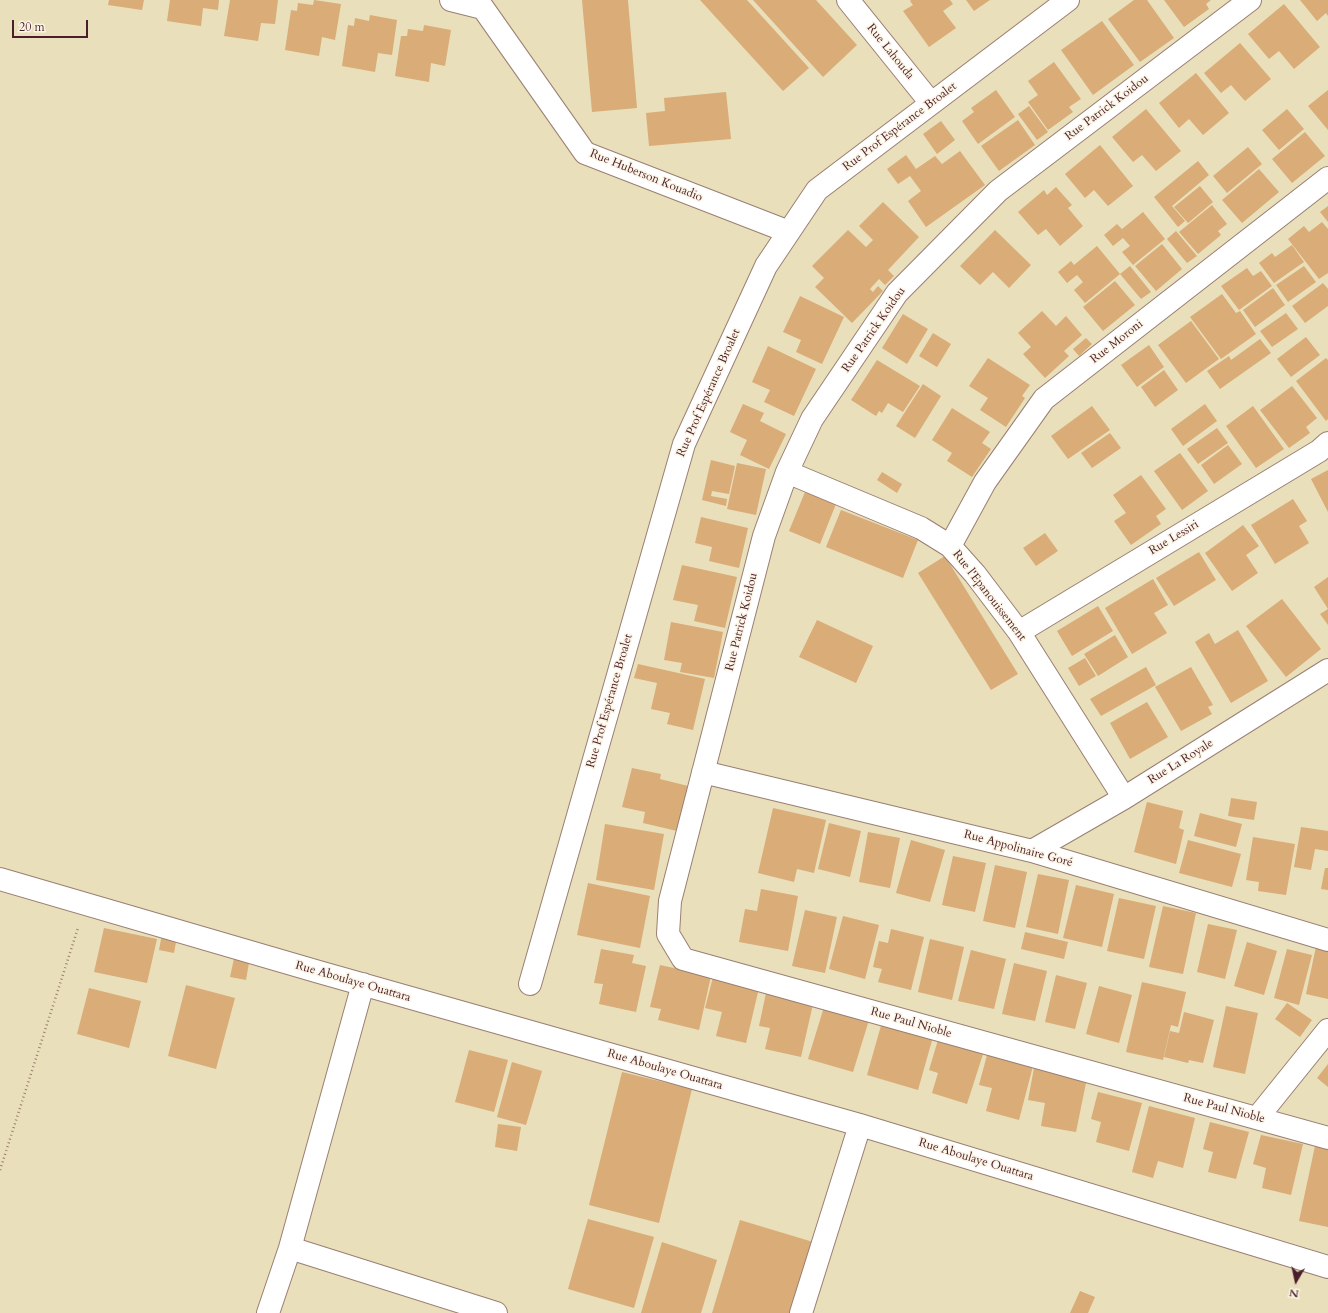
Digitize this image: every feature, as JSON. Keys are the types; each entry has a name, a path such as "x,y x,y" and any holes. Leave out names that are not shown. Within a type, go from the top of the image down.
{"street":[{"name":"Rue Huberson Kouadio","path":"451,0 484,4 586,153 789,232"},
{"name":"Rue Prof Espérance Broalet","path":"530,984 684,444 766,266 817,190 1068,0"},
{"name":"Rue Patrick Koidou","path":"703,772 764,536 787,472 812,419 897,293 998,191 1250,0"},
{"name":"Rue Lahouda","path":"857,3 931,103"},
{"name":"Rue Moroni","path":"950,546 986,482 1044,399 1328,178"},
{"name":"Rue Lessiri","path":"1019,632 1319,451 1328,443"},
{"name":"Rue l'Epanouissement","path":"787,472 921,528 950,546 975,574 1019,632 1124,798"},
{"name":"Rue La Royale","path":"1032,851 1124,798 1328,670"},
{"name":"Rue Appolinaire Goré","path":"703,772 1032,851 1328,940"},
{"name":"Rue Paul Nioble","path":"703,772 670,901 668,934 683,959 1328,1138"},
{"name":"Rue Aboulaye Ouattara","path":"0,879 860,1125 1328,1268"},
{"path":"268,1313 290,1248 363,984"},
{"path":"1257,1118 1328,1030"},
{"path":"801,1313 860,1125"},
{"path":"290,1248 496,1313"}],"path":[{"path":"0,1170 86,904"}],"building":[{"path":"109,0 144,0 142,10 108,5"},
{"path":"170,0 219,0 218,10 203,8 201,26 167,21"},
{"path":"230,0 278,0 275,24 261,23 258,41 224,36"},
{"path":"314,0 341,4 335,40 322,37 319,56 285,50 291,10 297,11 298,3 313,5"},
{"path":"582,0 628,0 637,108 592,112"},
{"path":"700,0 747,0 809,68 783,91"},
{"path":"753,0 816,0 857,45 823,77"},
{"path":"950,0 953,4 943,11 956,28 929,47 903,11 913,5 910,1"},
{"path":"966,0 990,0 974,11"},
{"path":"1134,0 1147,0 1174,38 1140,62 1108,19"},
{"path":"1164,0 1211,0 1206,4 1209,9 1184,27"},
{"path":"1300,0 1328,0 1328,16 1326,13 1317,21"},
{"path":"1284,4 1320,47 1294,69 1279,51 1269,59 1248,34"},
{"path":"370,15 397,20 392,55 378,53 375,72 342,66 348,25 354,26 355,18 369,21"},
{"path":"1102,21 1134,65 1093,95 1061,50"},
{"path":"424,25 451,30 445,66 431,63 429,82 395,76 401,36 407,36 408,29 423,31"},
{"path":"1240,43 1271,79 1245,101 1231,85 1221,93 1204,73"},
{"path":"1054,62 1081,99 1069,107 1073,112 1048,130 1028,102 1038,95 1028,81"},
{"path":"1196,73 1229,113 1203,135 1189,119 1179,128 1159,103"},
{"path":"996,90 1015,117 978,144 962,121 974,112 971,108"},
{"path":"1328,90 1328,130 1308,106"},
{"path":"726,92 731,139 649,146 646,113 665,111 664,98"},
{"path":"1029,106 1048,132 1037,140 1018,114"},
{"path":"1146,109 1181,151 1156,171 1142,155 1133,162 1112,137"},
{"path":"1287,109 1304,129 1279,150 1262,130"},
{"path":"1018,120 1035,145 999,171 981,146"},
{"path":"941,121 955,140 937,154 923,134"},
{"path":"1305,132 1325,156 1292,183 1272,159"},
{"path":"1100,145 1133,186 1108,206 1094,190 1085,198 1065,174"},
{"path":"1248,147 1262,164 1227,193 1213,176"},
{"path":"960,151 985,185 926,227 908,201 921,191 910,176 898,184 887,169 906,155 916,169 935,156 942,164"},
{"path":"1198,161 1209,175 1172,206 1185,221 1178,227 1154,197"},
{"path":"1259,169 1279,192 1242,223 1222,200"},
{"path":"1200,186 1213,202 1188,223 1174,207"},
{"path":"1056,187 1072,205 1068,208 1083,226 1060,246 1046,229 1038,235 1018,212 1044,190 1047,195"},
{"path":"883,202 919,237 888,270 894,276 885,285 879,279 870,289 873,292 878,286 883,291 852,323 815,287 824,278 812,266 848,230 866,247 873,240 859,226"},
{"path":"1212,205 1227,224 1218,231 1221,235 1198,254 1179,232"},
{"path":"1328,206 1328,222 1320,212"},
{"path":"1143,212 1165,239 1133,265 1122,252 1130,246 1123,238 1113,246 1104,235 1117,224 1122,229"},
{"path":"1322,222 1328,229 1328,273 1319,279 1288,239 1304,226 1309,232"},
{"path":"995,230 1031,265 1009,288 993,272 980,285 960,266"},
{"path":"1176,231 1197,256 1187,263 1167,239"},
{"path":"1162,244 1182,269 1156,291 1135,266"},
{"path":"1292,245 1304,262 1274,283 1259,263 1272,253 1275,257"},
{"path":"1097,246 1120,274 1085,303 1074,290 1083,282 1077,275 1067,283 1058,272 1071,261 1074,265"},
{"path":"1130,266 1151,292 1141,299 1120,274"},
{"path":"1304,266 1316,282 1288,302 1276,285"},
{"path":"1247,268 1253,276 1261,271 1272,286 1239,310 1221,286"},
{"path":"1115,281 1135,305 1103,331 1083,307"},
{"path":"1323,283 1328,289 1328,306 1305,323 1292,306"},
{"path":"1273,288 1285,305 1255,327 1243,310"},
{"path":"1222,294 1236,313 1240,311 1256,334 1221,359 1190,317"},
{"path":"800,296 844,317 822,364 796,352 801,340 783,332"},
{"path":"1042,311 1056,326 1066,316 1082,335 1064,351 1069,356 1045,378 1023,354 1031,347 1018,333"},
{"path":"1286,313 1298,329 1272,347 1260,331"},
{"path":"903,314 928,329 907,364 882,348"},
{"path":"1191,321 1219,359 1186,383 1158,345"},
{"path":"933,333 951,344 937,367 919,356"},
{"path":"1306,337 1320,355 1291,377 1277,359"},
{"path":"1086,338 1092,344 1079,356 1073,349"},
{"path":"1260,339 1271,353 1220,389 1207,371 1229,356 1231,360"},
{"path":"1149,345 1164,367 1137,387 1121,365"},
{"path":"768,346 816,369 794,416 764,402 770,390 752,382"},
{"path":"988,358 1030,385 1022,396 1025,398 1006,427 980,410 988,398 969,386"},
{"path":"1326,358 1328,360 1328,419 1326,421 1296,381"},
{"path":"877,360 920,386 903,412 888,403 882,413 879,411 876,416 851,400"},
{"path":"1164,370 1178,390 1155,407 1141,387"},
{"path":"923,384 941,396 915,438 896,426"},
{"path":"1292,386 1317,418 1306,427 1310,433 1289,448 1260,410"},
{"path":"743,404 764,413 760,421 786,434 769,469 740,455 747,440 730,432"},
{"path":"1205,404 1217,421 1183,446 1171,429"},
{"path":"1092,406 1110,430 1068,459 1051,436"},
{"path":"1253,406 1284,449 1256,468 1226,426"},
{"path":"952,408 990,432 982,443 991,449 972,477 947,461 952,453 932,440"},
{"path":"1217,428 1228,443 1198,464 1187,449"},
{"path":"1110,433 1121,448 1092,468 1081,453"},
{"path":"1228,445 1242,464 1214,484 1201,465"},
{"path":"1180,453 1208,491 1182,510 1154,471"},
{"path":"711,460 735,466 729,494 712,491 711,496 727,499 726,506 702,500"},
{"path":"737,463 766,469 756,515 727,509"},
{"path":"1328,470 1328,512 1311,479"},
{"path":"882,472 902,484 897,493 877,480"},
{"path":"1141,475 1166,509 1156,516 1161,524 1131,545 1114,521 1126,513 1113,495"},
{"path":"805,492 836,504 820,544 789,531"},
{"path":"1293,499 1307,521 1299,526 1309,543 1275,564 1251,525"},
{"path":"841,510 918,540 903,578 826,547"},
{"path":"701,517 748,528 739,568 709,561 712,547 695,543"},
{"path":"1243,525 1259,546 1246,555 1258,573 1232,591 1205,553"},
{"path":"1045,533 1058,551 1036,566 1023,548"},
{"path":"1199,552 1216,580 1174,606 1156,578"},
{"path":"945,556 1018,674 991,690 918,573"},
{"path":"682,565 737,577 725,628 694,621 698,605 673,600"},
{"path":"1328,577 1328,609 1314,587"},
{"path":"1153,579 1168,605 1154,613 1167,633 1132,654 1105,608"},
{"path":"1282,599 1321,649 1286,677 1246,626"},
{"path":"1098,606 1113,631 1072,656 1057,631"},
{"path":"1328,609 1328,625 1320,614"},
{"path":"817,620 873,646 856,683 799,657"},
{"path":"671,622 723,632 714,678 680,672 682,663 664,660"},
{"path":"1238,630 1268,681 1231,703 1195,642 1209,633 1215,644"},
{"path":"1115,635 1128,657 1098,676 1084,654"},
{"path":"1085,658 1096,676 1079,686 1068,668"},
{"path":"638,664 705,679 693,730 667,724 670,713 651,709 657,683 634,678"},
{"path":"1146,667 1156,685 1101,716 1090,699"},
{"path":"1191,667 1213,705 1208,707 1212,714 1181,731 1155,687"},
{"path":"1147,702 1168,737 1130,759 1110,723"},
{"path":"632,768 661,774 660,779 688,786 677,831 643,823 645,812 622,807"},
{"path":"1231,798 1257,802 1254,820 1228,816"},
{"path":"1147,802 1183,811 1179,828 1184,830 1176,864 1134,852"},
{"path":"773,808 826,820 814,873 797,869 794,882 758,873"},
{"path":"1200,813 1242,824 1236,847 1194,836"},
{"path":"829,823 861,831 850,877 818,869"},
{"path":"605,824 664,834 654,890 596,880"},
{"path":"1301,827 1328,831 1328,851 1315,849 1311,870 1294,867"},
{"path":"868,832 900,838 890,888 859,882"},
{"path":"1253,837 1295,844 1286,895 1258,891 1259,882 1246,880"},
{"path":"911,840 945,850 930,902 896,893"},
{"path":"1188,840 1241,854 1232,887 1179,873"},
{"path":"953,856 986,863 975,912 942,905"},
{"path":"995,865 1027,872 1015,928 983,921"},
{"path":"1325,868 1328,868 1328,890 1321,889"},
{"path":"1038,874 1069,880 1058,934 1026,927"},
{"path":"588,883 650,896 640,948 577,935"},
{"path":"1076,885 1114,894 1102,947 1063,938"},
{"path":"761,889 798,896 788,951 739,942 745,909 757,911"},
{"path":"1119,898 1156,906 1144,959 1107,951"},
{"path":"1163,906 1196,913 1183,974 1149,967"},
{"path":"805,910 837,917 825,973 792,966"},
{"path":"843,916 879,925 865,979 829,969"},
{"path":"1208,924 1237,930 1225,979 1197,972"},
{"path":"104,928 157,939 147,983 94,972"},
{"path":"891,929 924,937 911,990 878,982 882,969 873,967 879,941 888,943"},
{"path":"1025,932 1068,942 1064,959 1021,949"},
{"path":"162,934 177,937 174,953 159,950"},
{"path":"930,939 964,947 952,1000 918,992"},
{"path":"1247,942 1277,951 1264,995 1234,986"},
{"path":"1317,942 1328,944 1328,999 1306,994"},
{"path":"601,949 634,955 632,963 646,966 636,1012 599,1004 603,984 594,983"},
{"path":"1287,949 1312,955 1299,1005 1274,998"},
{"path":"971,950 1006,959 994,1009 958,1001"},
{"path":"235,954 250,957 246,980 230,977"},
{"path":"1014,963 1047,971 1035,1021 1002,1014"},
{"path":"660,965 711,976 699,1030 658,1020 661,1009 650,1007"},
{"path":"1056,975 1087,983 1075,1029 1045,1022"},
{"path":"713,977 759,988 746,1043 716,1036 722,1012 705,1008"},
{"path":"1142,982 1186,992 1178,1027 1171,1025 1163,1060 1126,1052"},
{"path":"186,985 235,998 216,1069 168,1056"},
{"path":"1099,986 1132,995 1119,1043 1086,1034"},
{"path":"89,988 141,1001 129,1048 77,1034"},
{"path":"766,993 813,1004 801,1057 765,1049 770,1028 759,1026"},
{"path":"1287,1003 1312,1020 1300,1037 1275,1019"},
{"path":"1226,1006 1258,1013 1245,1074 1213,1067"},
{"path":"824,1007 869,1020 853,1072 808,1059"},
{"path":"1184,1012 1214,1020 1203,1063 1189,1060 1188,1063 1164,1057 1170,1031 1179,1033"},
{"path":"882,1022 933,1037 918,1090 867,1075"},
{"path":"938,1040 983,1054 967,1104 932,1093 938,1073 929,1070"},
{"path":"469,1050 508,1060 494,1112 455,1102"},
{"path":"987,1055 1033,1066 1019,1120 986,1111 992,1088 979,1085"},
{"path":"512,1062 542,1071 526,1125 497,1117"},
{"path":"1328,1064 1328,1087 1317,1078"},
{"path":"1034,1068 1087,1078 1076,1132 1041,1126 1045,1103 1028,1100"},
{"path":"622,1072 692,1089 659,1223 589,1205"},
{"path":"1098,1092 1142,1103 1129,1151 1096,1142 1101,1122 1091,1119"},
{"path":"1149,1106 1195,1118 1183,1168 1158,1161 1153,1178 1132,1172"},
{"path":"1210,1122 1249,1132 1236,1179 1208,1172 1213,1152 1203,1149"},
{"path":"498,1124 521,1127 517,1151 495,1147"},
{"path":"1261,1135 1303,1144 1291,1195 1262,1188 1266,1168 1253,1164"},
{"path":"1315,1146 1328,1149 1328,1227 1299,1221"},
{"path":"588,1219 654,1237 634,1308 568,1289"},
{"path":"740,1220 813,1242 791,1313 712,1313"},
{"path":"662,1242 717,1260 701,1313 641,1313"},
{"path":"1080,1291 1095,1297 1088,1313 1070,1313"}]}
